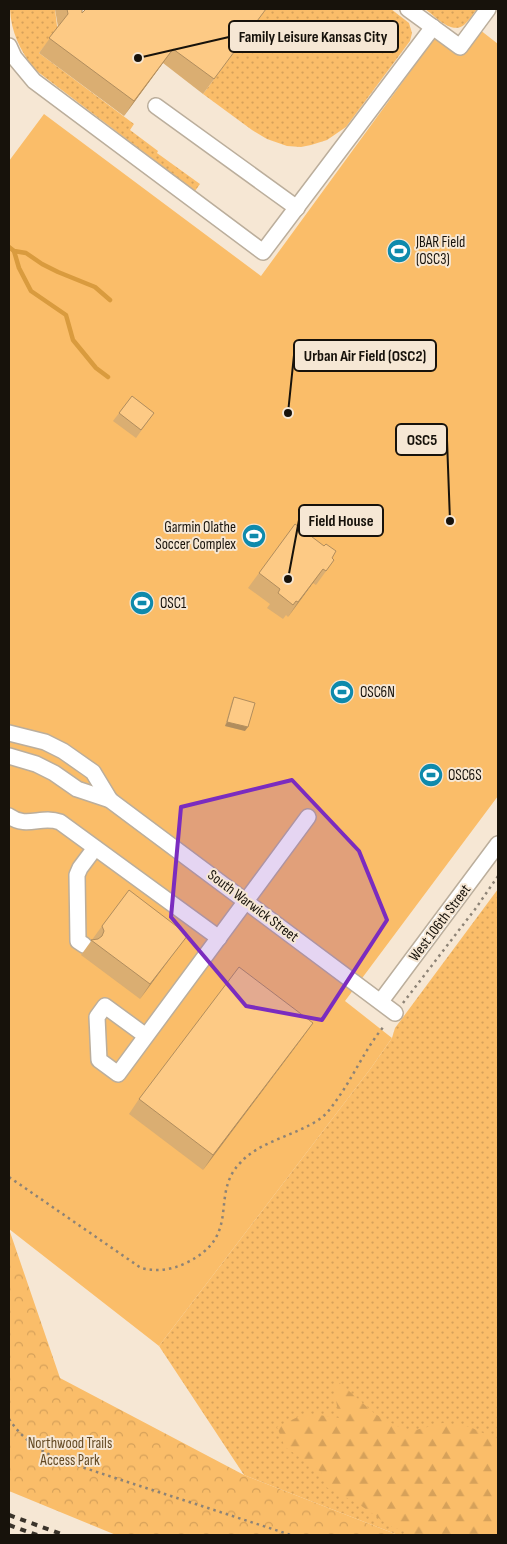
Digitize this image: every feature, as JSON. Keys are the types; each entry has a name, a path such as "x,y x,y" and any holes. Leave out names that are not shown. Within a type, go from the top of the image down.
{"street":[{"path":"408,9 460,47 488,9"},
{"path":"9,46 14,58 34,80 263,252 433,27"},
{"path":"156,106 297,208"},
{"name":"South Warwick Street","path":"9,732 45,742 63,751 93,772 110,800"},
{"name":"South Warwick Street","path":"9,757 36,764 78,789 110,800 395,1012"},
{"path":"9,816 22,822 51,819 60,822 219,938"},
{"path":"146,1036 308,818"},
{"name":"West 106th Street","path":"381,1002 498,844"},
{"path":"84,945 78,941 77,875 95,848"}],"path":[{"path":"9,1177 142,1268 156,1271 183,1264 206,1249 216,1238 223,1220 227,1186 240,1163 254,1152 321,1118 341,1095 377,1034 476,908 498,876"},
{"path":"9,1419 22,1437 33,1446 63,1461 291,1535"}],"highlighted area":[{"path":"292,780 359,851 387,920 322,1020 246,1006 171,917 181,807"}],"green space":[{"path":"10,9 55,9 57,26 59,28 39,53 134,124 130,130 158,151 157,153 200,184 195,191 34,69 24,55 17,40 12,25"},
{"path":"266,9 391,9 409,23 412,33 410,41 346,127 327,140 301,147 287,146 267,139 252,130 203,94"},
{"path":"425,9 477,9 464,25 454,28 443,23"},
{"name":"Garmin Olathe Soccer Complex","path":"475,26 498,44 498,796 345,1001 392,1038 159,1346 9,1229 9,161 44,114 261,276 439,32 460,46"},
{"path":"498,889 498,1535 398,1535 244,1475 159,1346 371,1068 392,1038 395,1028"},
{"name":"Northwood Trails Access Park","path":"9,1229 60,1378 244,1475 398,1535 116,1535 9,1491"},
{"path":"340,1383 375,1414 408,1432 443,1423 470,1427 498,1440 498,1535 414,1535 390,1526 360,1505 326,1487 321,1472 285,1447 277,1427 306,1413 339,1418 334,1388"}],"building":[{"path":"67,9 82,9 82,13 86,9 266,9 214,79 173,49 134,101 49,38 68,14"},
{"path":"132,396 154,413 141,430 119,413"},
{"path":"295,524 324,546 326,544 336,551 332,558 334,560 326,571 323,569 298,602 296,601 293,605 278,593 280,589 259,573"},
{"path":"234,697 255,703 248,727 227,722"},
{"path":"129,890 188,935 150,984 91,940 102,936 104,931 102,926"},
{"path":"239,967 313,1023 213,1155 139,1099"}],"waterway":[{"path":"9,247 14,251 26,253 58,272 95,287 110,300"},
{"path":"14,251 19,268 31,291 66,315 73,340 96,368 108,377"}],"railway":[{"path":"9,1515 64,1535"},
{"path":"9,1525 37,1535"}],"place":[{"name":"Family Leisure Kansas City","path":"138,58"},
{"name":"JBAR Field (OSC3)","path":"399,251"},
{"name":"Urban Air Field (OSC2)","path":"288,413"},
{"name":"OSC5","path":"450,521"},
{"name":"Garmin Olathe Soccer Complex","path":"254,536"},
{"name":"Field House","path":"288,579"},
{"name":"OSC1","path":"142,603"},
{"name":"OSC6N","path":"342,692"},
{"name":"OSC6S","path":"431,775"}]}
